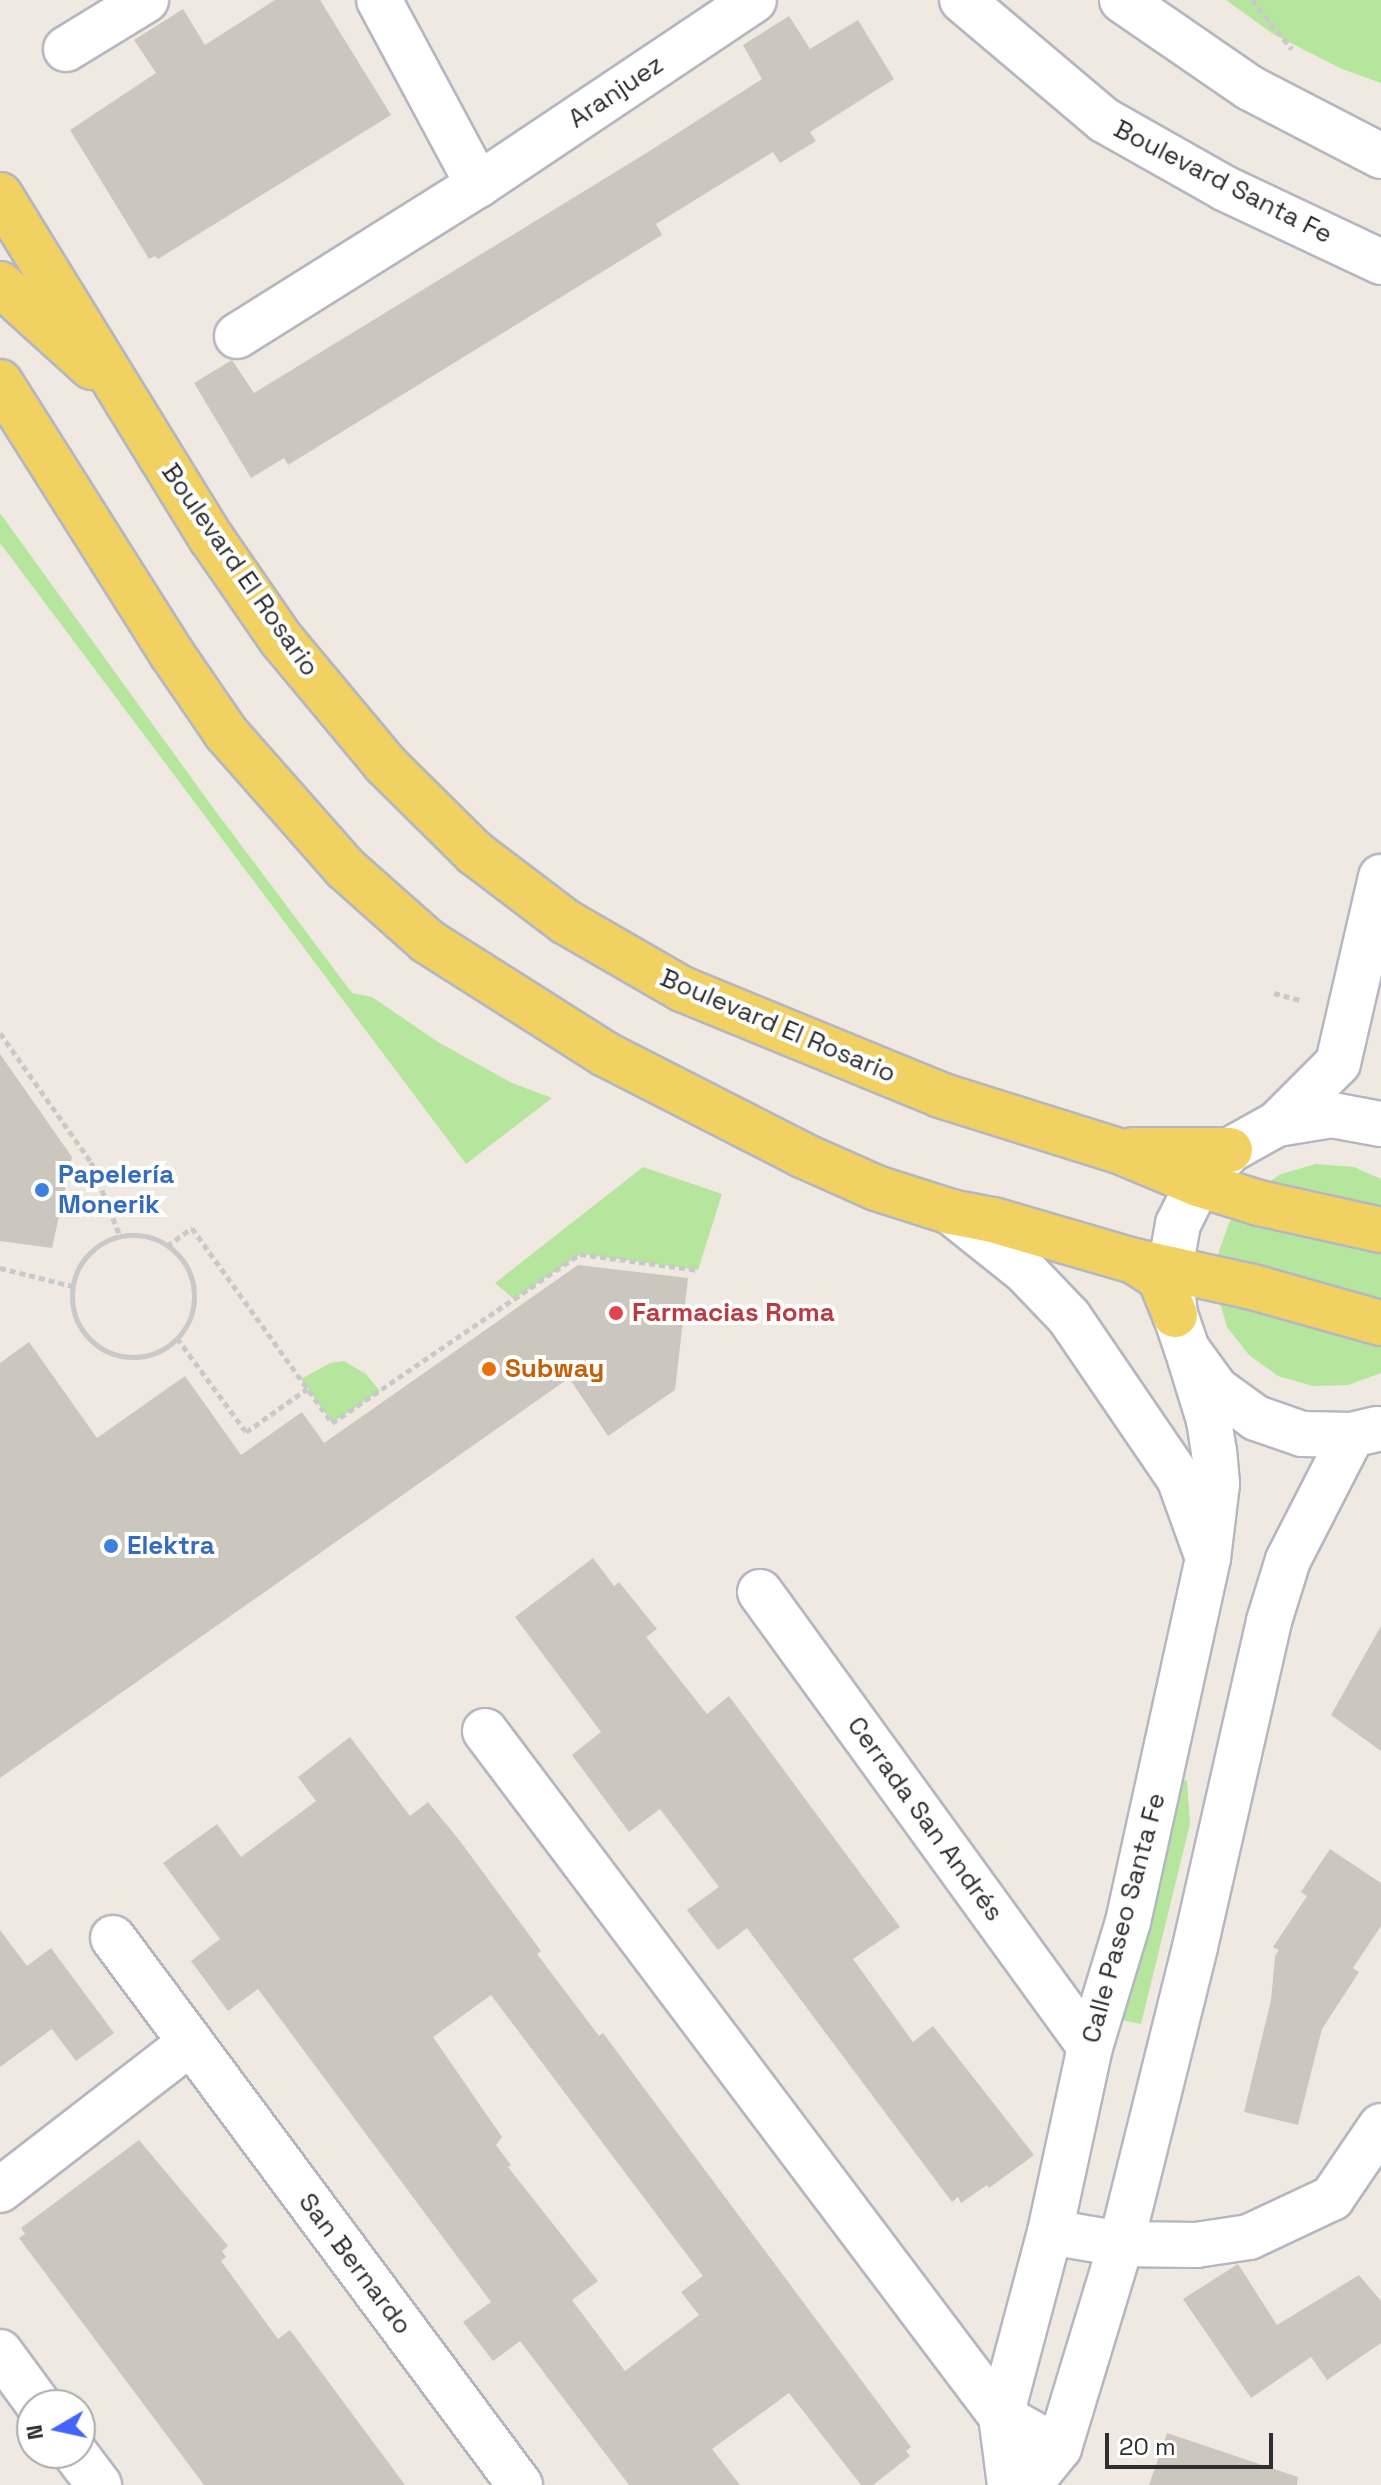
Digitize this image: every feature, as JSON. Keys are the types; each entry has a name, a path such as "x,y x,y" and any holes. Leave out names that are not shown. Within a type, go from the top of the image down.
{"main road":[{"name":"Boulevard El Rosario","path":"0,195 212,539 281,639 385,764 475,853 566,922 682,989 940,1095 1119,1151 1198,1184 1259,1203 1381,1230"},
{"path":"0,284 126,398"},
{"path":"0,382 172,654 226,733 346,869 427,941 605,1054 802,1155 876,1188 951,1212 1249,1286 1381,1323"},
{"path":"1119,1151 1230,1150"},
{"path":"1135,1260 1160,1278 1181,1332"}],"street":[{"path":"66,49 146,0"},
{"path":"379,0 478,185"},
{"name":"Aranjuez","path":"237,336 478,185 754,0"},
{"name":"Boulevard Santa Fe","path":"962,0 1104,120 1224,188 1381,262"},
{"path":"1122,0 1250,88 1381,156"},
{"path":"1135,1260 1178,1224 1198,1184 1230,1150 1277,1124 1338,1063 1381,877"},
{"path":"1277,1124 1332,1115 1381,1124"},
{"path":"951,1212 1025,1271 1069,1317 1179,1478 1208,1558"},
{"path":"1181,1332 1216,1389 1256,1418 1302,1434 1366,1431"},
{"name":"Calle Paseo Santa Fe","path":"1010,2485 1001,2416 1050,2232 1090,2047 1128,1922 1208,1558 1217,1484 1209,1420 1181,1332"},
{"path":"1029,2485 1059,2448 1121,2244 1269,1621 1288,1560 1366,1431"},
{"name":"Cerrada San Andrés","path":"760,1592 1090,2047"},
{"path":"485,1731 1001,2416 1059,2448"},
{"name":"San Bernardo","path":"113,1938 520,2485"},
{"path":"0,2190 190,2043"},
{"path":"1050,2232 1121,2244 1196,2245 1249,2237 1332,2198 1381,2126"},
{"path":"0,2352 27,2389"}],"path":[{"path":"1252,0 1291,48 1302,55"},
{"path":"0,1033 91,1162 120,1236"},
{"path":"167,1246 192,1228 332,1423 580,1254 698,1270"},
{"path":"138,1235 167,1246 188,1269 194,1289 192,1310 177,1338 151,1355 129,1357 109,1353 91,1342 79,1325 72,1304 72,1286 88,1254 120,1236 138,1235"},
{"path":"0,1268 72,1286"},
{"path":"177,1338 246,1432 307,1389"}],"green space":[{"path":"1226,0 1381,0 1381,83 1342,69 1273,34"},
{"path":"0,513 211,805 352,993 372,997 438,1042 512,1083 552,1098 466,1164 0,543"},
{"path":"1316,1164 1354,1167 1381,1179 1381,1373 1348,1385 1313,1386 1278,1376 1249,1355 1227,1327 1217,1292 1217,1257 1229,1223 1251,1194 1281,1174"},
{"path":"643,1167 722,1194 698,1270 581,1254 514,1299 495,1283"},
{"path":"344,1361 366,1374 380,1391 332,1423 301,1379 330,1363"},
{"path":"1180,1779 1187,1781 1190,1824 1141,2024 1117,2019 1169,1844"}],"building":[{"path":"275,0 320,0 391,115 158,259 155,256 149,259 70,130 156,73 134,40 183,9 205,45"},
{"path":"789,16 810,49 858,20 894,79 810,132 816,141 780,163 773,152 656,224 662,235 288,465 284,458 251,478 194,383 232,360 254,393 648,152 762,79 743,45"},
{"path":"0,1054 72,1157 52,1248 0,1241"},
{"path":"578,1265 688,1278 675,1390 608,1436 569,1378 0,1778 0,1363 29,1342 97,1438 185,1376 241,1455 302,1412 324,1443"},
{"path":"593,1558 614,1586 619,1582 657,1629 646,1637 707,1714 729,1696 900,1927 853,1959 913,2042 933,2026 1034,2155 989,2188 987,2185 961,2203 958,2197 952,2202 747,1928 718,1950 687,1910 719,1887 660,1809 629,1832 572,1755 601,1732 515,1617"},
{"path":"1381,1626 1381,1751 1331,1715"},
{"path":"350,1737 410,1816 428,1802 541,1951 537,1954 599,2036 603,2033 911,2447 906,2451 910,2456 873,2485 861,2485 789,2393 712,2449 740,2485 629,2485 520,2341 493,2361 463,2322 491,2302 258,1989 228,2011 191,1961 220,1939 163,1863 217,1824 241,1857 316,1801 298,1777","holes":["491,1995 703,2276 681,2292 699,2315 625,2371 572,2300 598,2281 508,2167 511,2165 496,2145 502,2137 433,2037"]},
{"path":"1330,1849 1381,1883 1381,1926 1353,1968 1359,1972 1322,2029 1298,2125 1244,2112 1271,2000 1275,1956 1279,1950 1273,1947 1307,1896 1301,1892"},
{"path":"0,1930 27,1966 51,1948 114,2033 76,2061 52,2029 0,2067"},
{"path":"139,2140 228,2246 222,2251 226,2257 221,2261 278,2339 290,2330 405,2485 204,2485 19,2238 25,2234 21,2228"},
{"path":"1238,2264 1277,2325 1359,2275 1381,2301 1381,2343 1327,2380 1311,2357 1251,2398 1183,2299"},
{"path":"1167,2433 1298,2477 1297,2485 1149,2485"}],"place":[{"name":"Papelería Monerik","path":"42,1190"},
{"name":"Farmacias Roma","path":"616,1313"},
{"name":"Subway","path":"489,1369"},
{"name":"Elektra","path":"111,1546"}]}
